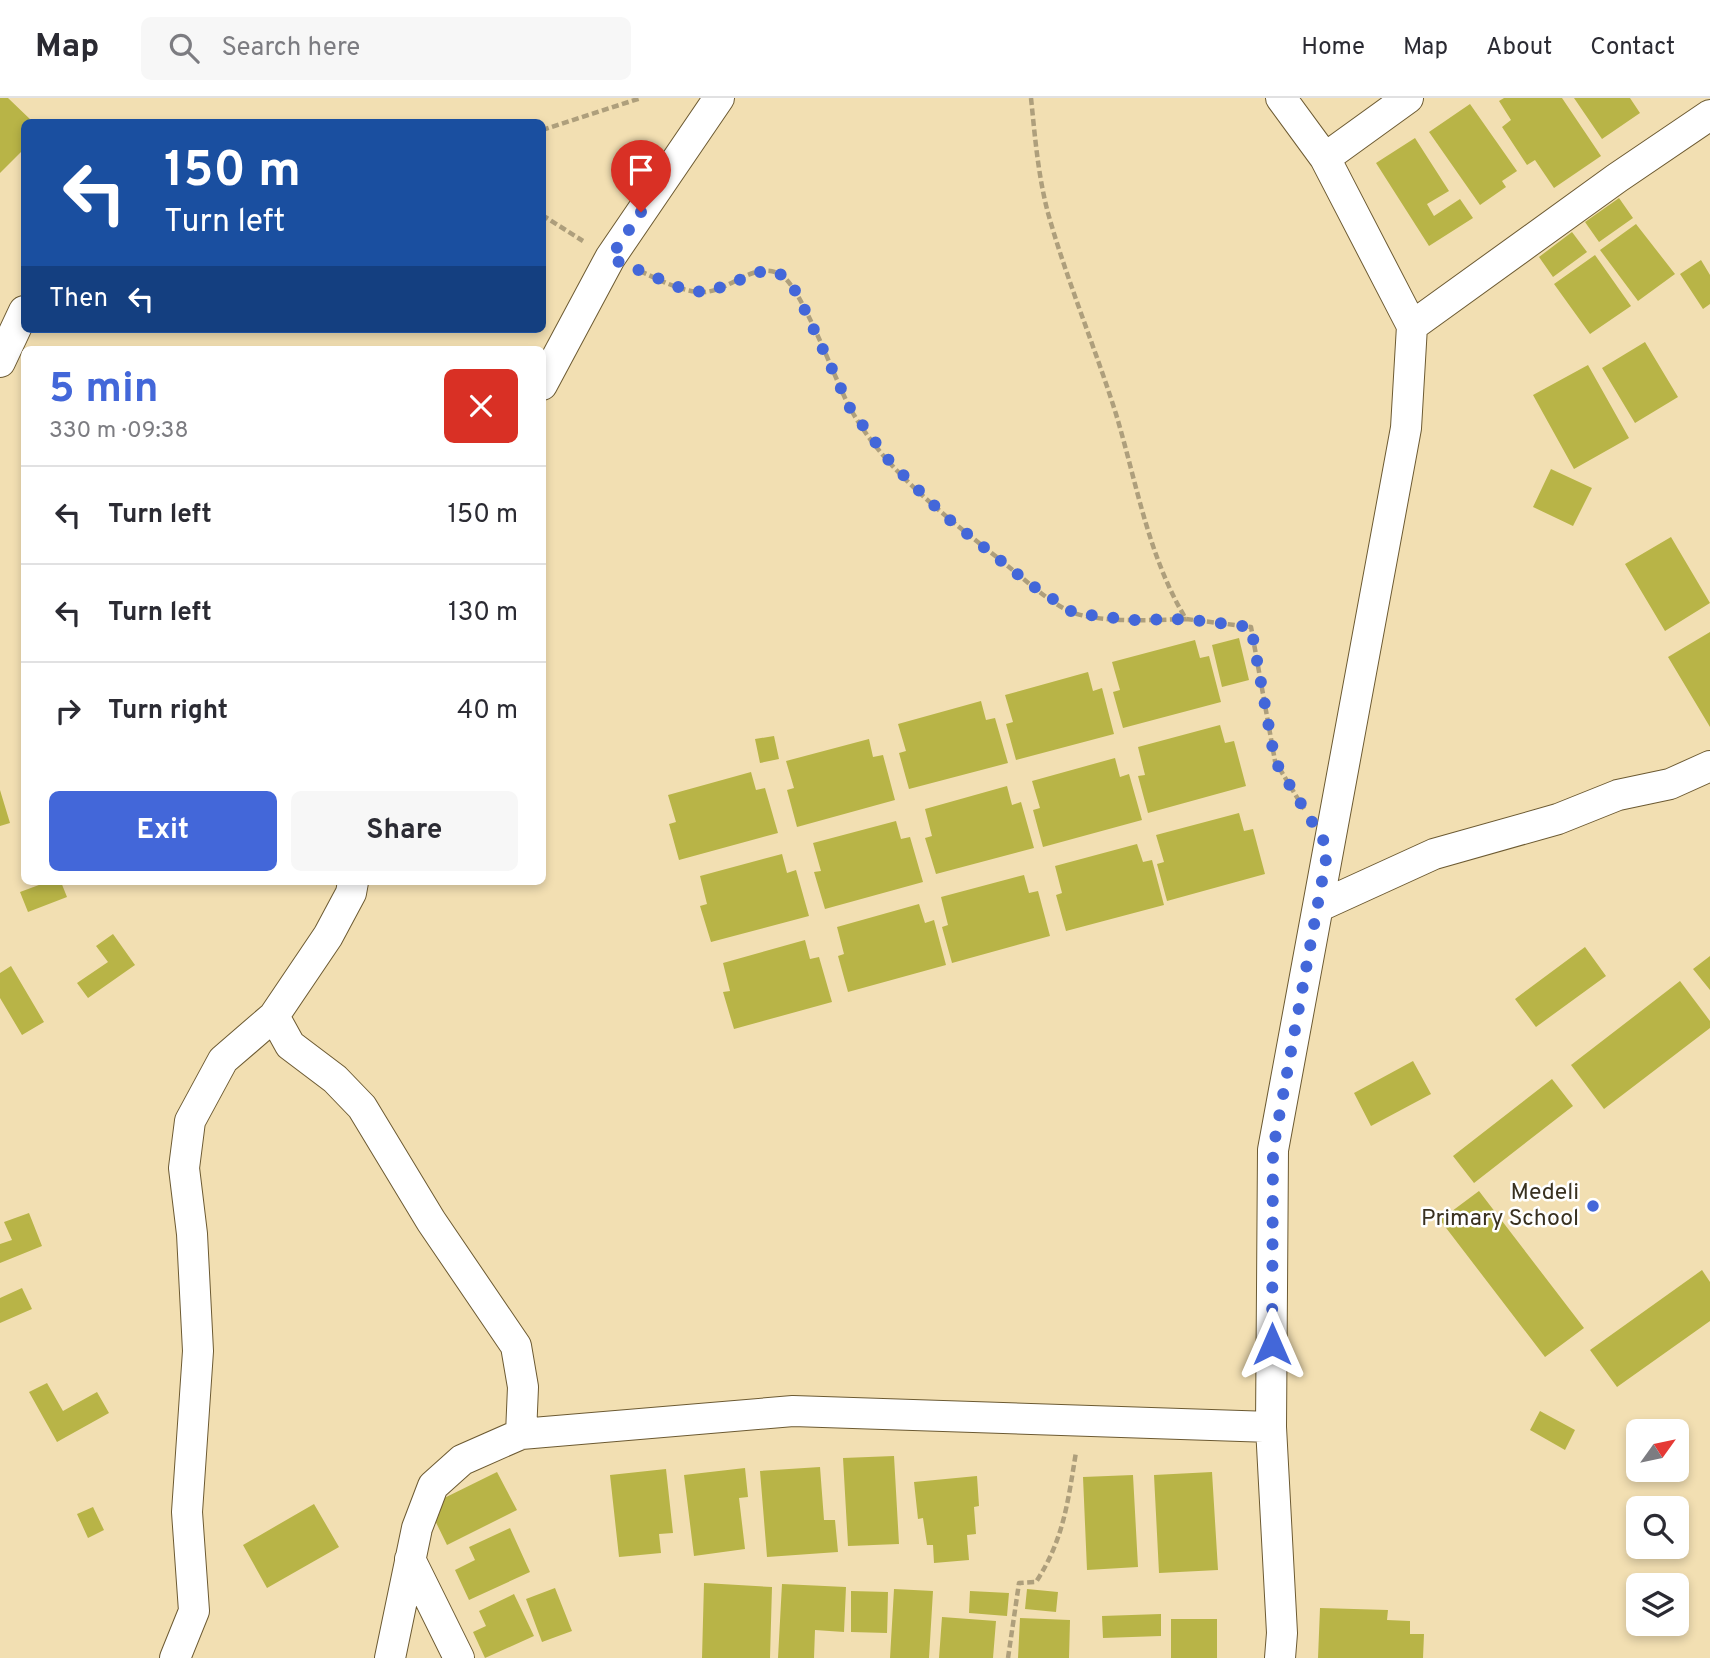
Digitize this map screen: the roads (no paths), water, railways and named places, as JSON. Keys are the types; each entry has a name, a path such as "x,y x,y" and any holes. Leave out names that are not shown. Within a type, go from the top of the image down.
{"street":[{"path":"546,378 610,258 719,98"},
{"path":"1280,1658 1282,1633 1271,1427 1273,1150 1406,428 1412,326 1325,158 1281,98"},
{"path":"1325,158 1408,98"},
{"path":"1412,326 1617,178 1710,115"},
{"path":"0,362 21,317"},
{"path":"1320,906 1434,854 1558,819 1619,795 1670,784 1710,766"},
{"path":"175,1658 194,1611 187,1512 198,1350 192,1234 184,1168 190,1121 223,1060 274,1016 328,936 351,893 352,885"},
{"path":"274,1016 290,1045 335,1079 362,1107 431,1221 516,1346 523,1387 521,1434"},
{"path":"390,1658 417,1528 433,1486 462,1460 521,1434 793,1411 1271,1427"},
{"path":"410,1559 459,1658"}],"place":[{"name":"Medeli Primary School","path":"1593,1206"}]}
